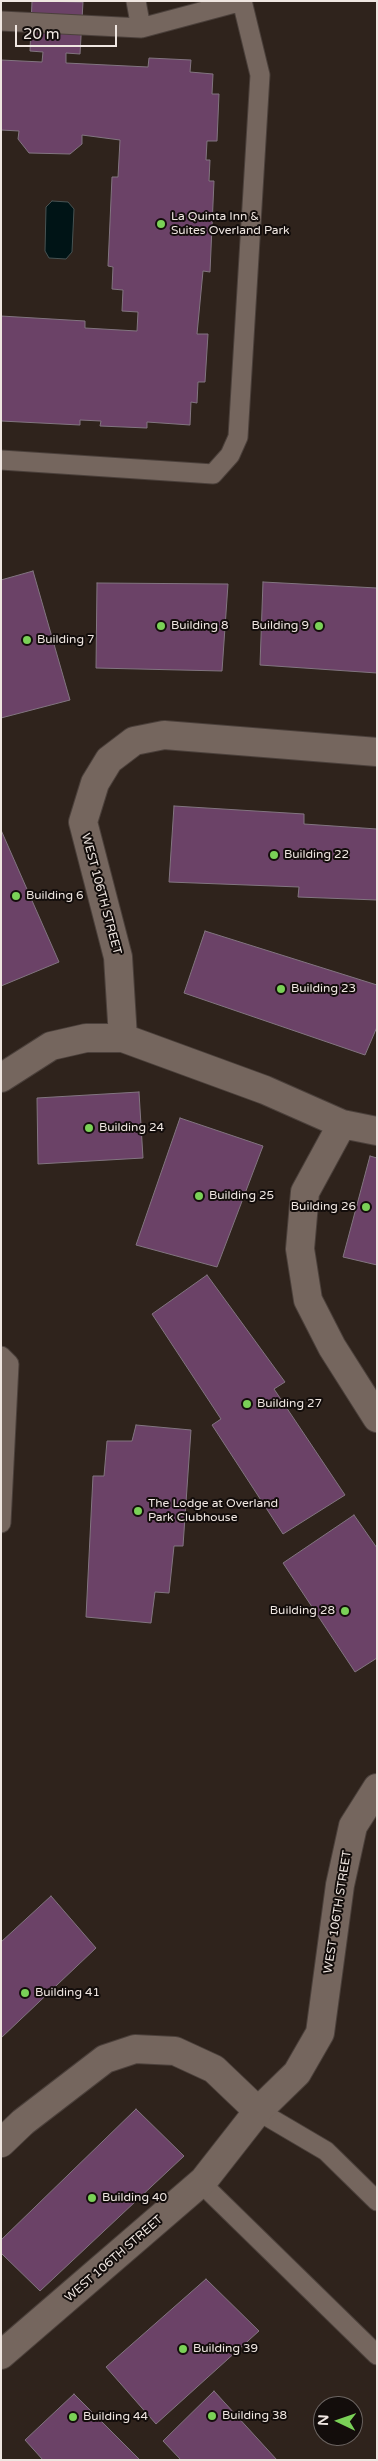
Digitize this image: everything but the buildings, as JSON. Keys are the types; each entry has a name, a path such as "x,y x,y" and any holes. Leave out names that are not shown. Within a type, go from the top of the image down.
{"street":[{"name":"WEST 106TH STREET","path":"123,1038 118,957 83,822 95,783 109,760 134,741 164,736 377,752"},
{"path":"1,1078 51,1046 86,1038 123,1038 265,1090 342,1124 377,1131"},
{"path":"342,1124 305,1192 300,1248 308,1300 332,1347 377,1418"},
{"name":"WEST 106TH STREET","path":"1,2355 201,2183 258,2111 298,2073 320,2033 340,1886 353,1826 377,1788"},
{"path":"1,2143 23,2122 105,2059 135,2049 175,2051 214,2068 258,2111"}],"lane":[{"path":"136,1 141,28"},
{"path":"1,20 141,28 242,1 260,75 238,437 230,455 213,474 1,460"},
{"path":"1,1356 9,1364 1,1523"},
{"path":"258,2111 326,2151 377,2201"},
{"path":"201,2183 377,2355"}],"shaded area":[{"path":"52,201 68,202 74,209 72,252 66,259 49,258 45,251 46,207"}],"place":[{"name":"La Quinta Inn & Suites Overland Park","path":"161,224"},
{"name":"Building 8","path":"161,626"},
{"name":"Building 9","path":"319,626"},
{"name":"Building 7","path":"27,640"},
{"name":"Building 22","path":"274,855"},
{"name":"Building 6","path":"16,896"},
{"name":"Building 23","path":"281,989"},
{"name":"Building 24","path":"89,1128"},
{"name":"Building 25","path":"199,1196"},
{"name":"Building 26","path":"366,1207"},
{"name":"Building 27","path":"247,1404"},
{"name":"The Lodge at Overland Park Clubhouse","path":"138,1511"},
{"name":"Building 28","path":"345,1611"},
{"name":"Building 41","path":"25,1993"},
{"name":"Building 40","path":"92,2198"},
{"name":"Building 39","path":"183,2349"},
{"name":"Building 38","path":"212,2416"},
{"name":"Building 44","path":"73,2417"}]}
